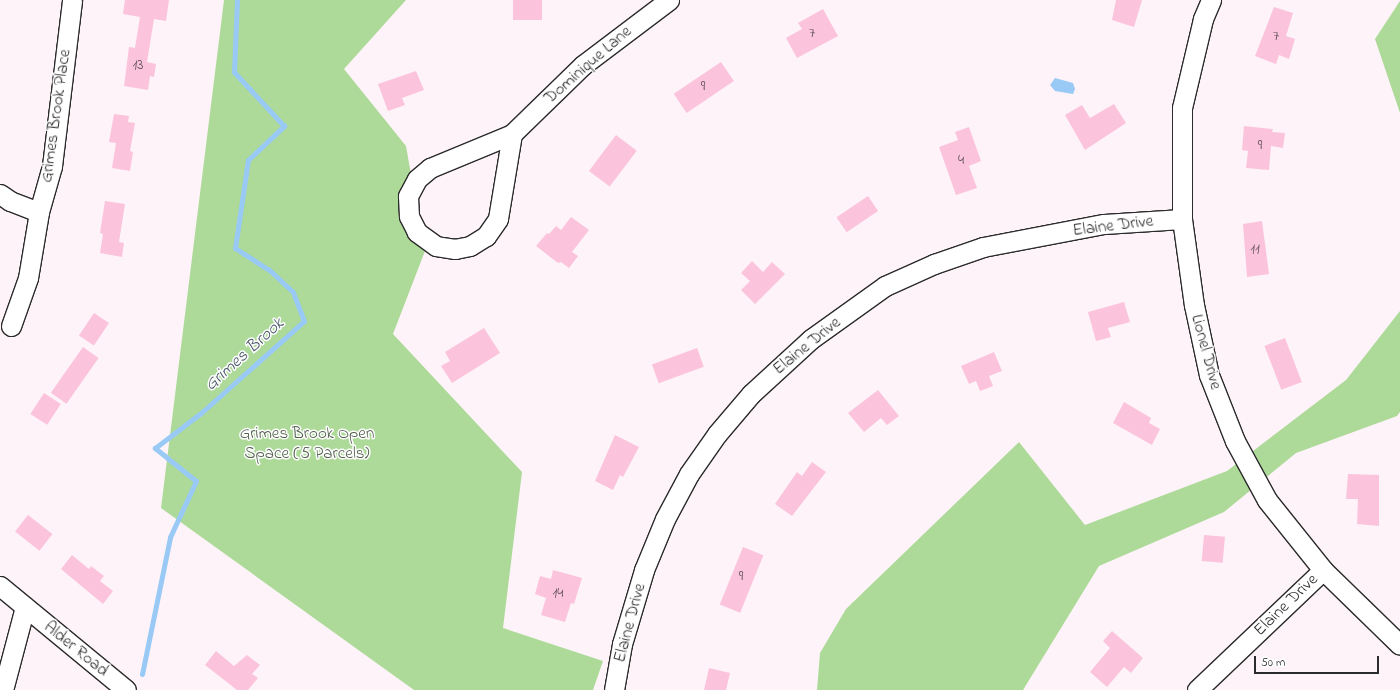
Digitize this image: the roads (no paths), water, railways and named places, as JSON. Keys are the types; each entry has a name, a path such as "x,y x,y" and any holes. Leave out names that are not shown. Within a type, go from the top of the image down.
{"street":[{"name":"Grimes Brook Place","path":"11,326 28,278 39,212 52,166 72,0"},
{"name":"Dominique Lane","path":"512,134 498,219 486,236 470,246 455,249 436,246 418,232 409,216 408,196 417,179 430,168 512,134 583,65 669,0"},
{"name":"Lionel Drive","path":"1211,0 1203,18 1182,108 1182,219 1194,306 1209,375 1235,441 1267,500 1323,570 1400,645"},
{"path":"0,194 10,201 39,212"},
{"name":"Elaine Drive","path":"614,690 622,644 644,570 666,519 690,474 716,434 751,394 811,339 885,286 934,264 983,247 1104,224 1182,219"},
{"name":"Elaine Drive","path":"1197,690 1323,570"},
{"name":"Alder Road","path":"0,586 126,690"},
{"path":"2,690 25,607"}],"water":[{"path":"1055,78 1073,83 1075,89 1073,94 1055,91 1050,85"}],"waterway":[{"name":"Grimes Brook","path":"142,674 170,537 196,481 155,448 201,413 304,321 293,292 269,270 235,248 248,160 284,126 234,72 237,0"}],"park label":[{"name":"Grimes Brook Open Space (5 Parcels)","path":"307,444"}]}
